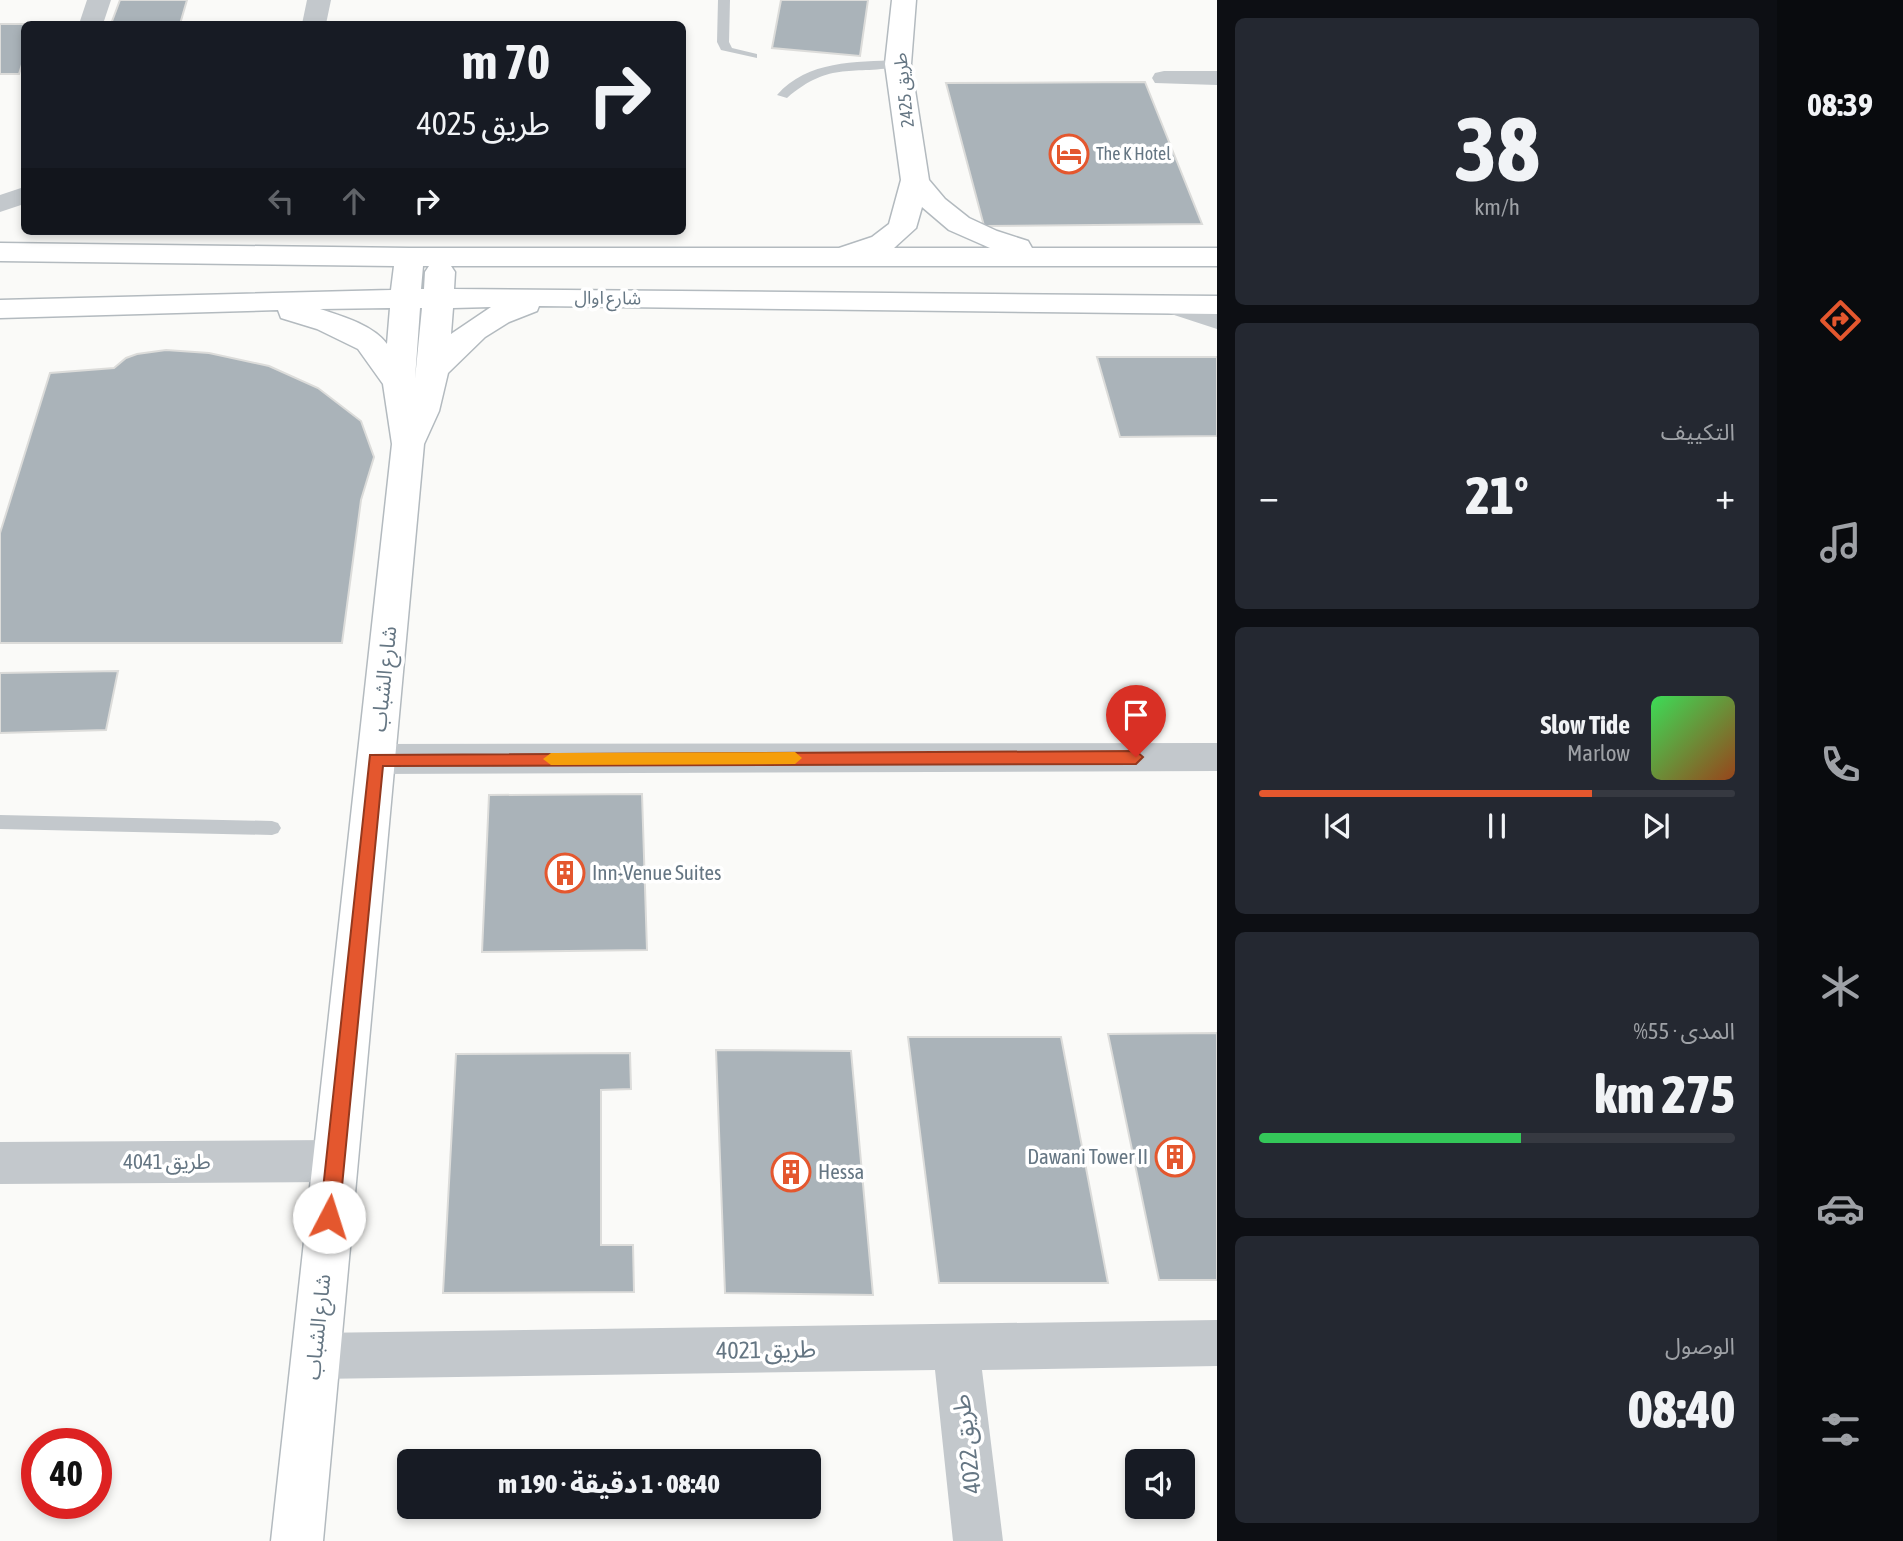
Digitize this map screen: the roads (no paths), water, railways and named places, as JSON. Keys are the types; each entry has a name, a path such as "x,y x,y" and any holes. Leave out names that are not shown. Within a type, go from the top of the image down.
{"main road":[{"name":"طريق 2425","path":"832,259 882,243 902,228 915,180 898,64 904,0"},
{"name":"طريق 2425","path":"915,180 943,214 970,232 1055,257"},
{"name":"شارع اوال","path":"0,252 832,259 1217,257"},
{"name":"شارع الشباب","path":"297,1541 408,444 399,383 410,257"},
{"name":"شارع الشباب","path":"408,444 423,411 433,370 442,257"},
{"name":"شارع اوال","path":"0,310 256,301 547,297 1217,305"},
{"path":"433,370 452,349 484,322 501,312 547,297"},
{"path":"256,301 354,332 369,342 399,383"}],"street":[{"path":"92,21 99,0"},
{"path":"315,21 319,0"},
{"path":"1164,78 1217,78"},
{"path":"0,204 21,196"},
{"path":"1175,306 1217,320"},
{"path":"376,760 1217,757"},
{"name":"طريق 4041","path":"0,1163 335,1161"},
{"name":"طريق 4021","path":"316,1356 1217,1343"},
{"name":"طريق 4022","path":"956,1348 978,1541"}],"lane":[{"path":"724,0 723,42 727,50 753,56"},
{"path":"783,94 807,75 825,68 898,64"},
{"path":"0,822 272,828"}],"place":[{"name":"The K Hotel","path":"1069,154"},
{"name":"Inn-Venue Suites","path":"565,873"},
{"name":"Dawani Tower II","path":"1175,1157"},
{"name":"Hessa","path":"791,1172"}]}
